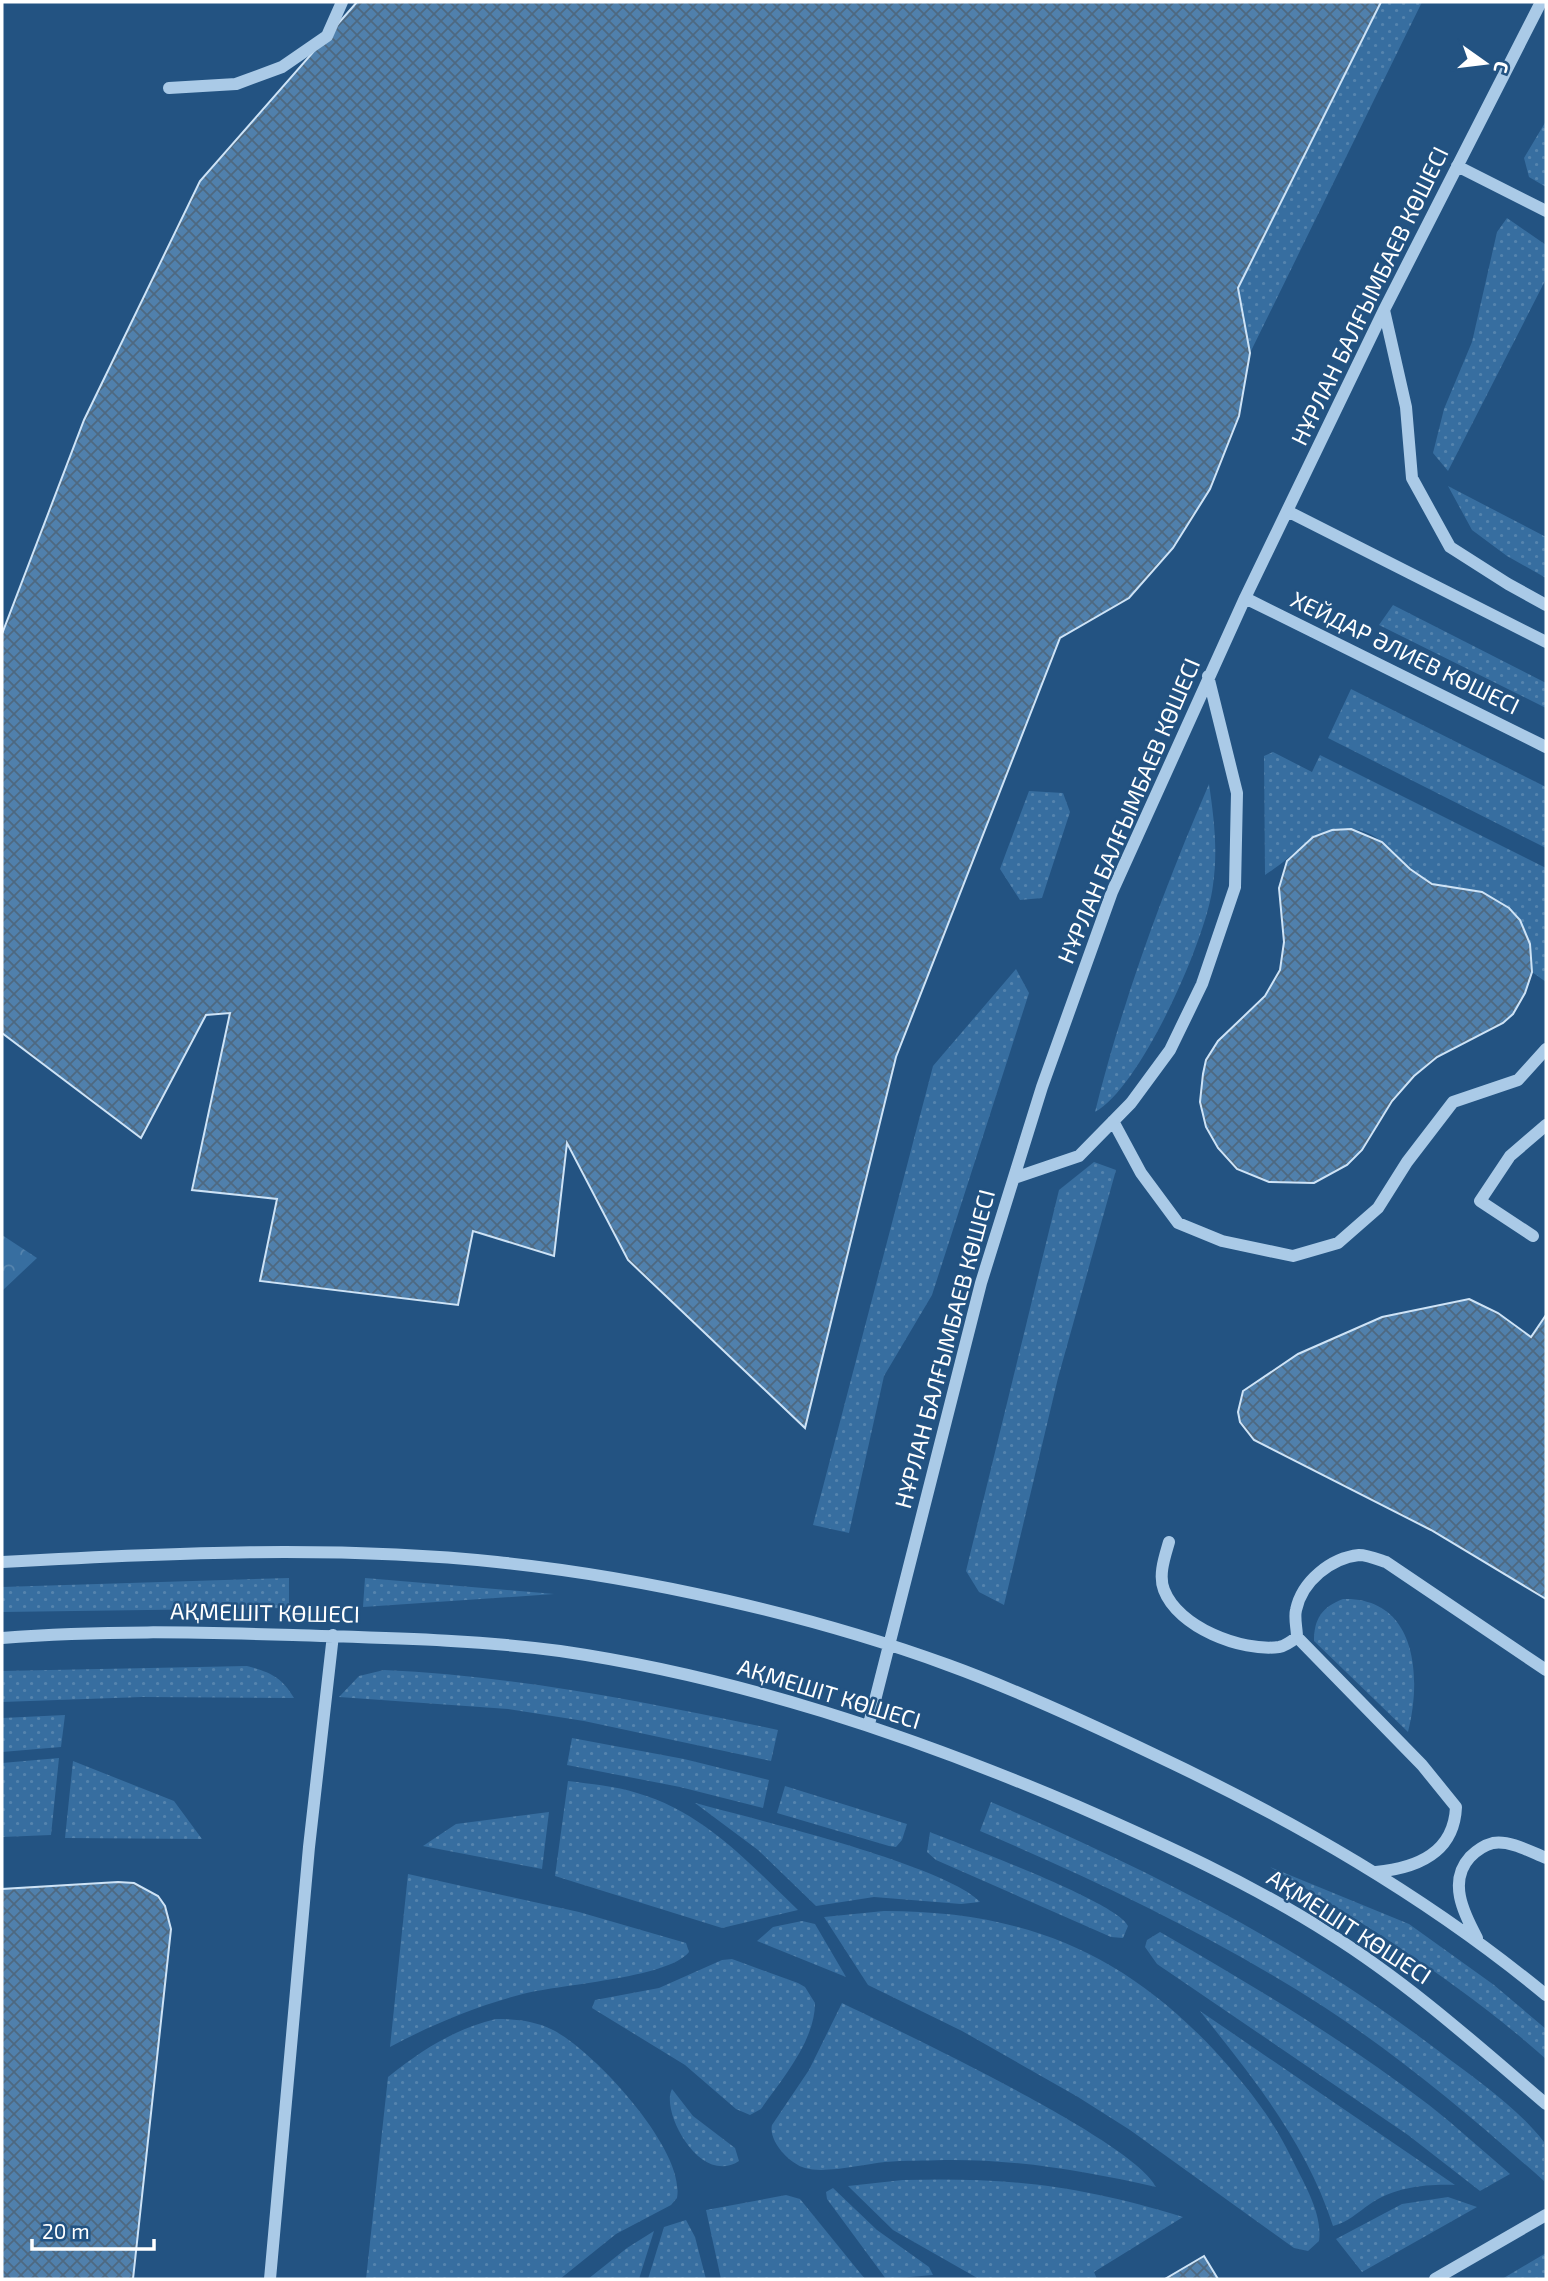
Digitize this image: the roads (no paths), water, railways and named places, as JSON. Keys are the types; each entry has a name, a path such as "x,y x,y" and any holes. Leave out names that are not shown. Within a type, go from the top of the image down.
{"street":[{"path":"169,88 236,84 282,66 327,36 342,2"},
{"name":"НҰРЛАН БАЛҒЫМБАЕВ КӨШЕСІ","path":"869,1724 981,1283 1042,1087 1112,892 1245,598 1384,310 1541,2"},
{"path":"1457,166 1546,211"},
{"path":"1384,310 1406,407 1412,478 1450,547 1546,605"},
{"path":"1287,511 1546,642"},
{"name":"ХЕЙДАР ӘЛИЕВ КӨШЕСІ","path":"1245,598 1546,747"},
{"path":"1014,1178 1079,1156 1114,1121 1131,1103 1170,1050 1202,984 1235,887 1237,793 1208,676"},
{"path":"1114,1121 1141,1173 1178,1223 1222,1241 1293,1256 1338,1242 1378,1208 1407,1162 1453,1102 1518,1080 1546,1049"},
{"path":"1533,1236 1480,1201 1510,1156 1546,1125"},
{"path":"1169,1542 1163,1567 1163,1588 1173,1605 1190,1622 1225,1638 1258,1648 1282,1647 1297,1637"},
{"path":"2,1562 327,1552 501,1562 594,1576 740,1605 888,1645 950,1666 1143,1749 1272,1812 1376,1871 1479,1941 1546,1995"},
{"path":"1376,1871 1403,1870 1423,1861 1440,1848 1455,1828 1456,1807 1422,1765 1297,1637 1296,1611 1306,1588 1322,1569 1343,1558 1362,1555 1385,1562 1546,1670"},
{"name":"АҚМЕШІТ КӨШЕСІ","path":"2,1638 113,1632 333,1635 487,1643 626,1662 798,1702 869,1724 1031,1786 1185,1854 1252,1889 1329,1933 1389,1973 1546,2104"},
{"path":"270,2279 309,1847 333,1635"},
{"path":"1479,1941 1465,1916 1458,1888 1461,1867 1476,1851 1494,1843 1514,1846 1546,1858"},
{"path":"1435,2279 1546,2215"}]}
